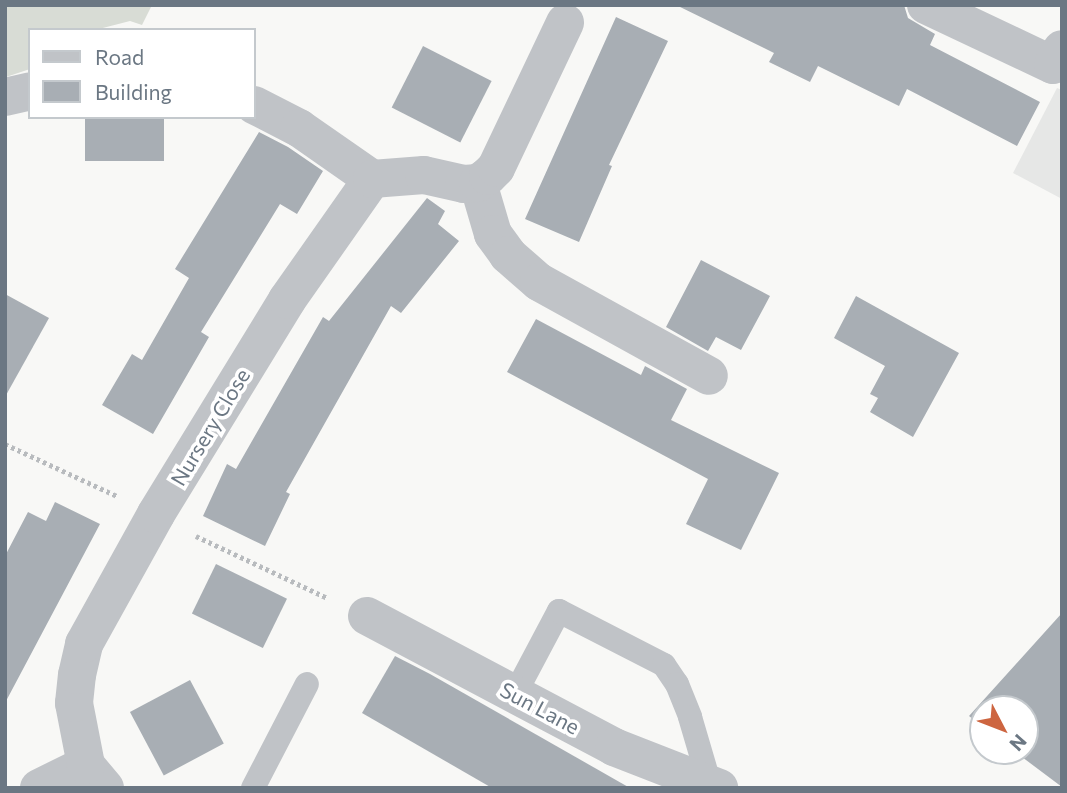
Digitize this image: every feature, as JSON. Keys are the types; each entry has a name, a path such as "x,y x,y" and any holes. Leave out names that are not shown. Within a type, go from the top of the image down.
{"street":[{"path":"926,5 1053,65 1062,49"},
{"path":"256,106 299,128 372,179 425,175 464,184 478,183 496,168 565,23"},
{"path":"5,97 28,91"},
{"name":"Nursery Close","path":"96,776 74,703 84,644 156,514 251,359 288,300 372,179"},
{"path":"478,183 493,234 508,255 540,282 709,376"},
{"name":"Sun Lane","path":"367,616 614,747 663,779 715,786"},
{"path":"39,788 96,776"}],"lane":[{"path":"514,694 559,611 664,665 677,684 715,786"},
{"path":"253,788 307,684"}],"shaded area":[{"path":"5,5 152,5 142,25 130,21 103,28 28,28 28,70 6,77"},
{"path":"1057,88 1062,90 1062,199 1013,173"}],"building":[{"path":"676,5 904,5 908,18 935,34 930,45 1040,102 1017,146 907,89 899,106 818,66 810,82 769,62 774,53"},
{"path":"616,17 668,41 609,165 612,166 579,242 525,219"},
{"path":"423,46 492,81 460,142 392,107"},
{"path":"85,119 164,119 164,161 85,161"},
{"path":"259,132 288,147 323,171 297,214 280,204 201,332 209,337 153,434 102,405 132,354 142,360 189,278 175,269"},
{"path":"427,198 445,211 438,224 459,241 401,313 391,306 286,492 290,494 265,546 203,516 227,464 236,469 323,317 329,321"},
{"path":"701,260 770,296 741,350 716,337 708,351 666,327"},
{"path":"5,294 49,318 5,397"},
{"path":"856,296 959,353 913,437 870,412 878,398 870,394 885,366 834,338"},
{"path":"536,319 641,375 645,366 687,389 671,420 779,473 741,550 686,524 708,479 507,372"},
{"path":"55,502 100,524 5,703 5,556 28,512 46,521"},
{"path":"216,564 287,599 263,648 192,613"},
{"path":"1062,613 1062,787 1033,765 1039,765 1039,695 988,695"},
{"path":"395,656 630,788 492,788 362,713"},
{"path":"190,680 224,744 164,775 130,712"}]}
